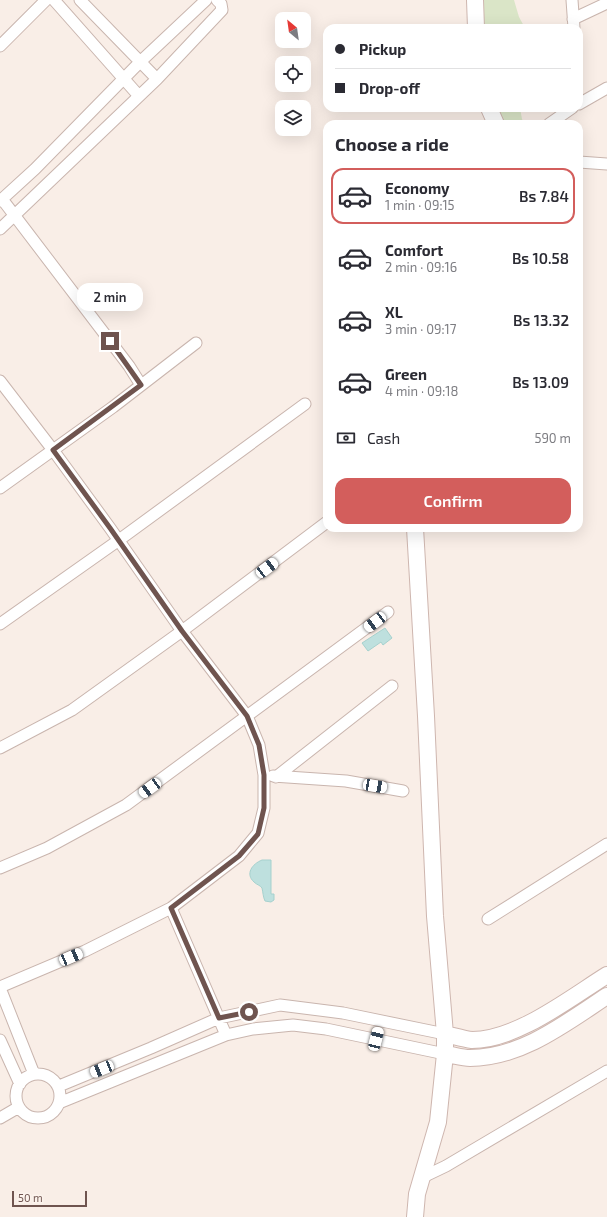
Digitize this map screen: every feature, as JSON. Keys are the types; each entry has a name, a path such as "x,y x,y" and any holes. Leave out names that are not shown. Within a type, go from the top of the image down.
{"street":[{"path":"0,46 46,0"},
{"path":"54,0 139,96"},
{"path":"80,0 157,79"},
{"path":"141,385 129,366 15,215 1,200 35,169 140,62 206,0"},
{"path":"0,229 157,79 222,10 217,0"},
{"path":"475,0 476,24"},
{"path":"572,0 574,24 607,3"},
{"path":"583,102 607,88"},
{"path":"555,120 566,112"},
{"path":"583,162 607,164"},
{"path":"0,488 196,343"},
{"path":"0,381 53,450 182,631 247,716 259,745 264,775 264,808 258,834 239,856 171,908 85,951 0,988 34,1074"},
{"path":"0,624 305,404"},
{"path":"0,748 72,710 182,631 323,525"},
{"path":"414,1217 421,1178 438,1122 446,1054 435,916 415,532"},
{"path":"0,868 46,848 126,805 388,612"},
{"path":"276,777 392,686"},
{"path":"264,775 346,781 403,791"},
{"path":"488,919 607,844"},
{"path":"171,908 226,1035"},
{"path":"59,1086 219,1018 280,1005 358,1016 472,1040 491,1038 514,1031 550,1011 607,975"},
{"path":"60,1103 226,1035 253,1029 293,1025 326,1028 469,1058 493,1055 525,1046 607,996"},
{"path":"550,1011 560,1026"},
{"path":"352,1034 358,1016"},
{"path":"376,1039 381,1021"},
{"path":"0,1040 20,1084"},
{"path":"421,1178 446,1166 607,1071"},
{"path":"34,1074 49,1076 55,1080 59,1086 61,1098 60,1103 48,1116 37,1118 26,1115 19,1107 16,1095 20,1084 29,1076 34,1074"},
{"path":"0,1118 19,1107"}],"green space":[{"path":"475,0 514,0 523,24 476,24"},
{"path":"491,112 521,112 522,120 494,120"}],"water":[{"path":"385,628 392,638 383,645 381,642 368,651 362,643"},
{"path":"262,860 271,860 271,894 274,894 274,900 271,902 265,901 262,888 251,879 250,876 251,870 255,864"}],"route":[{"path":"110,341 141,385 53,450 182,631 247,716 259,745 264,775 264,808 258,834 239,856 171,908 219,1018 249,1012"}]}
